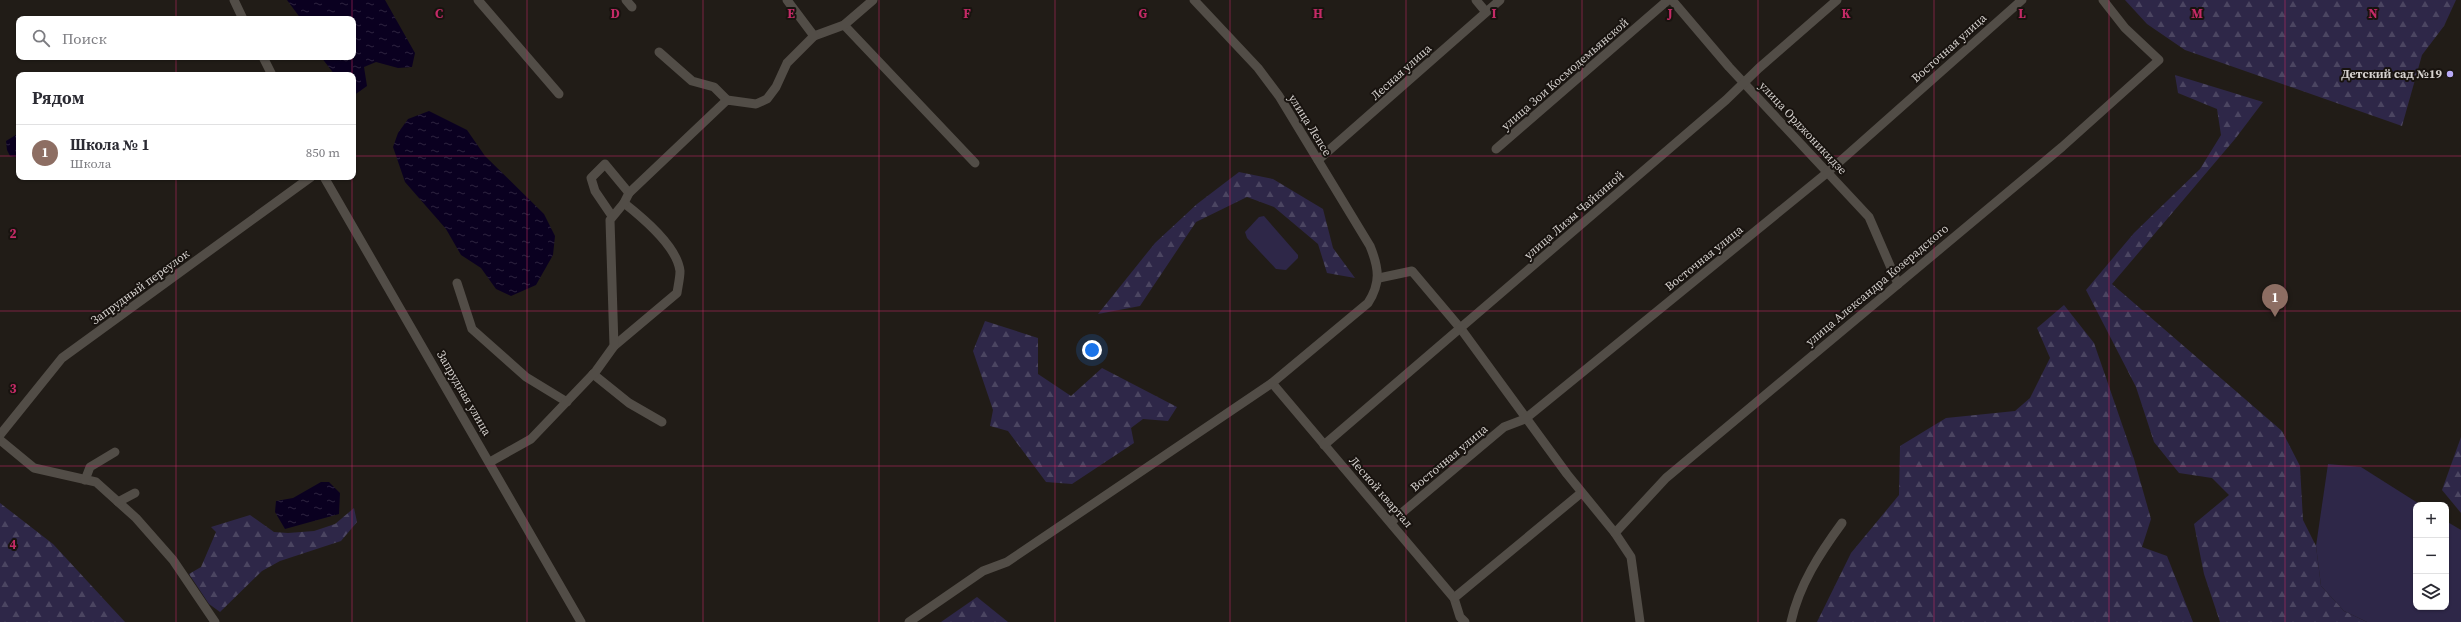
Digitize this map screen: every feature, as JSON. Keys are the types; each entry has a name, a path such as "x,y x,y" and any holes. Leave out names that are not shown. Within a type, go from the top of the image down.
{"street":[{"path":"234,0 242,16"},
{"path":"478,0 559,94"},
{"path":"659,52 692,81 714,87 726,100 756,104 767,99 776,87 787,62 814,36 844,24 873,0"},
{"name":"улица Лепсе","path":"1194,0 1258,68 1279,96 1370,246 1377,265 1379,278"},
{"path":"1476,0 1486,12"},
{"name":"Лесная улица","path":"1318,160 1500,0"},
{"name":"улица Зои Космодемьянской","path":"1496,149 1668,0"},
{"name":"улица Орджоникидзе","path":"1672,0 1744,82 1869,217 1898,284"},
{"name":"улица Лизы Чайкиной","path":"1324,445 1726,100 1744,82 1837,0"},
{"name":"Восточная улица","path":"1391,522 1504,427 1525,419 1828,172 2022,0"},
{"name":"улица Александра Козерадского","path":"1615,533 1666,478 2062,147 2159,60 2125,28 2103,0"},
{"path":"790,3 814,36"},
{"path":"844,24 975,163"},
{"path":"264,60 270,72"},
{"path":"614,346 610,220 624,203 629,193 726,100"},
{"path":"612,216 594,190 591,178 605,164 629,193"},
{"name":"Запрудный переулок","path":"0,434 62,358 307,180"},
{"name":"Запрудная улица","path":"326,180 490,462 581,622"},
{"path":"490,462 531,439 593,374 614,346 677,293 680,271 668,245 648,223 624,203"},
{"path":"908,622 983,571 1007,562 1272,383 1368,303 1375,294 1379,278 1412,271 1460,328 1525,419 1581,493 1615,533 1631,557 1640,622"},
{"path":"457,283 472,329 526,377 567,402"},
{"path":"593,374 630,403 662,422"},
{"name":"Лесной квартал","path":"1272,383 1454,598 1460,617 1465,622"},
{"path":"0,440 34,468 96,482 136,518 173,560 215,622"},
{"path":"85,480 90,467 115,452"},
{"path":"118,502 135,493"},
{"path":"1454,598 1581,493"},
{"path":"1792,622 1794,611 1817,558 1842,523"}],"green space":[{"path":"2125,0 2456,0 2444,26 2422,55 2402,126 2185,50 2147,24"},
{"path":"2175,75 2263,102 2235,139 2112,284 2282,431 2300,466 2303,520 2316,546 2321,586 2344,611 2367,622 2220,622 2204,574 2194,524 2229,495 2212,478 2179,473 2154,442 2136,387 2086,290 2134,233 2200,169 2221,135 2217,109 2178,93"},
{"path":"1239,172 1273,179 1323,209 1333,248 1355,278 1327,273 1318,244 1274,207 1247,197 1196,222 1140,306 1098,314 1155,243 1197,204"},
{"path":"1264,216 1298,255 1298,258 1286,270 1276,269 1247,238 1245,232 1259,217"},
{"path":"2064,305 2094,343 2134,459 2151,519 2142,547 2167,556 2193,622 1817,622 1851,553 1899,495 1900,446 1946,418 2015,411 2030,398 2050,358 2037,328"},
{"path":"985,321 1038,338 1038,374 1071,396 1102,368 1177,407 1168,421 1143,419 1131,428 1134,443 1072,484 1046,482 1008,431 990,426 993,410 973,351"},
{"path":"2461,437 2461,513 2442,490"},
{"path":"2328,464 2361,467 2416,502 2413,502 2413,610 2449,610 2449,523 2461,530 2461,622 2367,622 2344,611 2321,586 2316,546"},
{"path":"0,503 53,544 125,622 0,622"},
{"path":"354,508 357,522 341,541 280,561 262,571 220,612 209,604 189,574 201,567 216,532 211,527 250,515 274,532 288,533 314,531 335,524"},
{"path":"977,597 1008,622 941,622"}],"water":[{"path":"287,0 385,0 415,53 412,67 398,68 376,62 364,67 367,86 356,94 356,72 333,72 323,60 356,60 356,16 299,16"},
{"path":"429,111 467,130 485,156 544,214 555,236 553,255 536,285 511,296 496,289 481,268 461,255 446,229 405,182 393,147 398,133 408,119"},
{"path":"16,135 16,157 10,156 7,150 6,141"},
{"path":"321,482 329,482 340,493 339,514 285,529 275,512 276,501 293,498"}],"place":[{"name":"Детский сад №19","path":"2450,74"},
{"name":"Школа № 1","path":"2275,317"}]}
